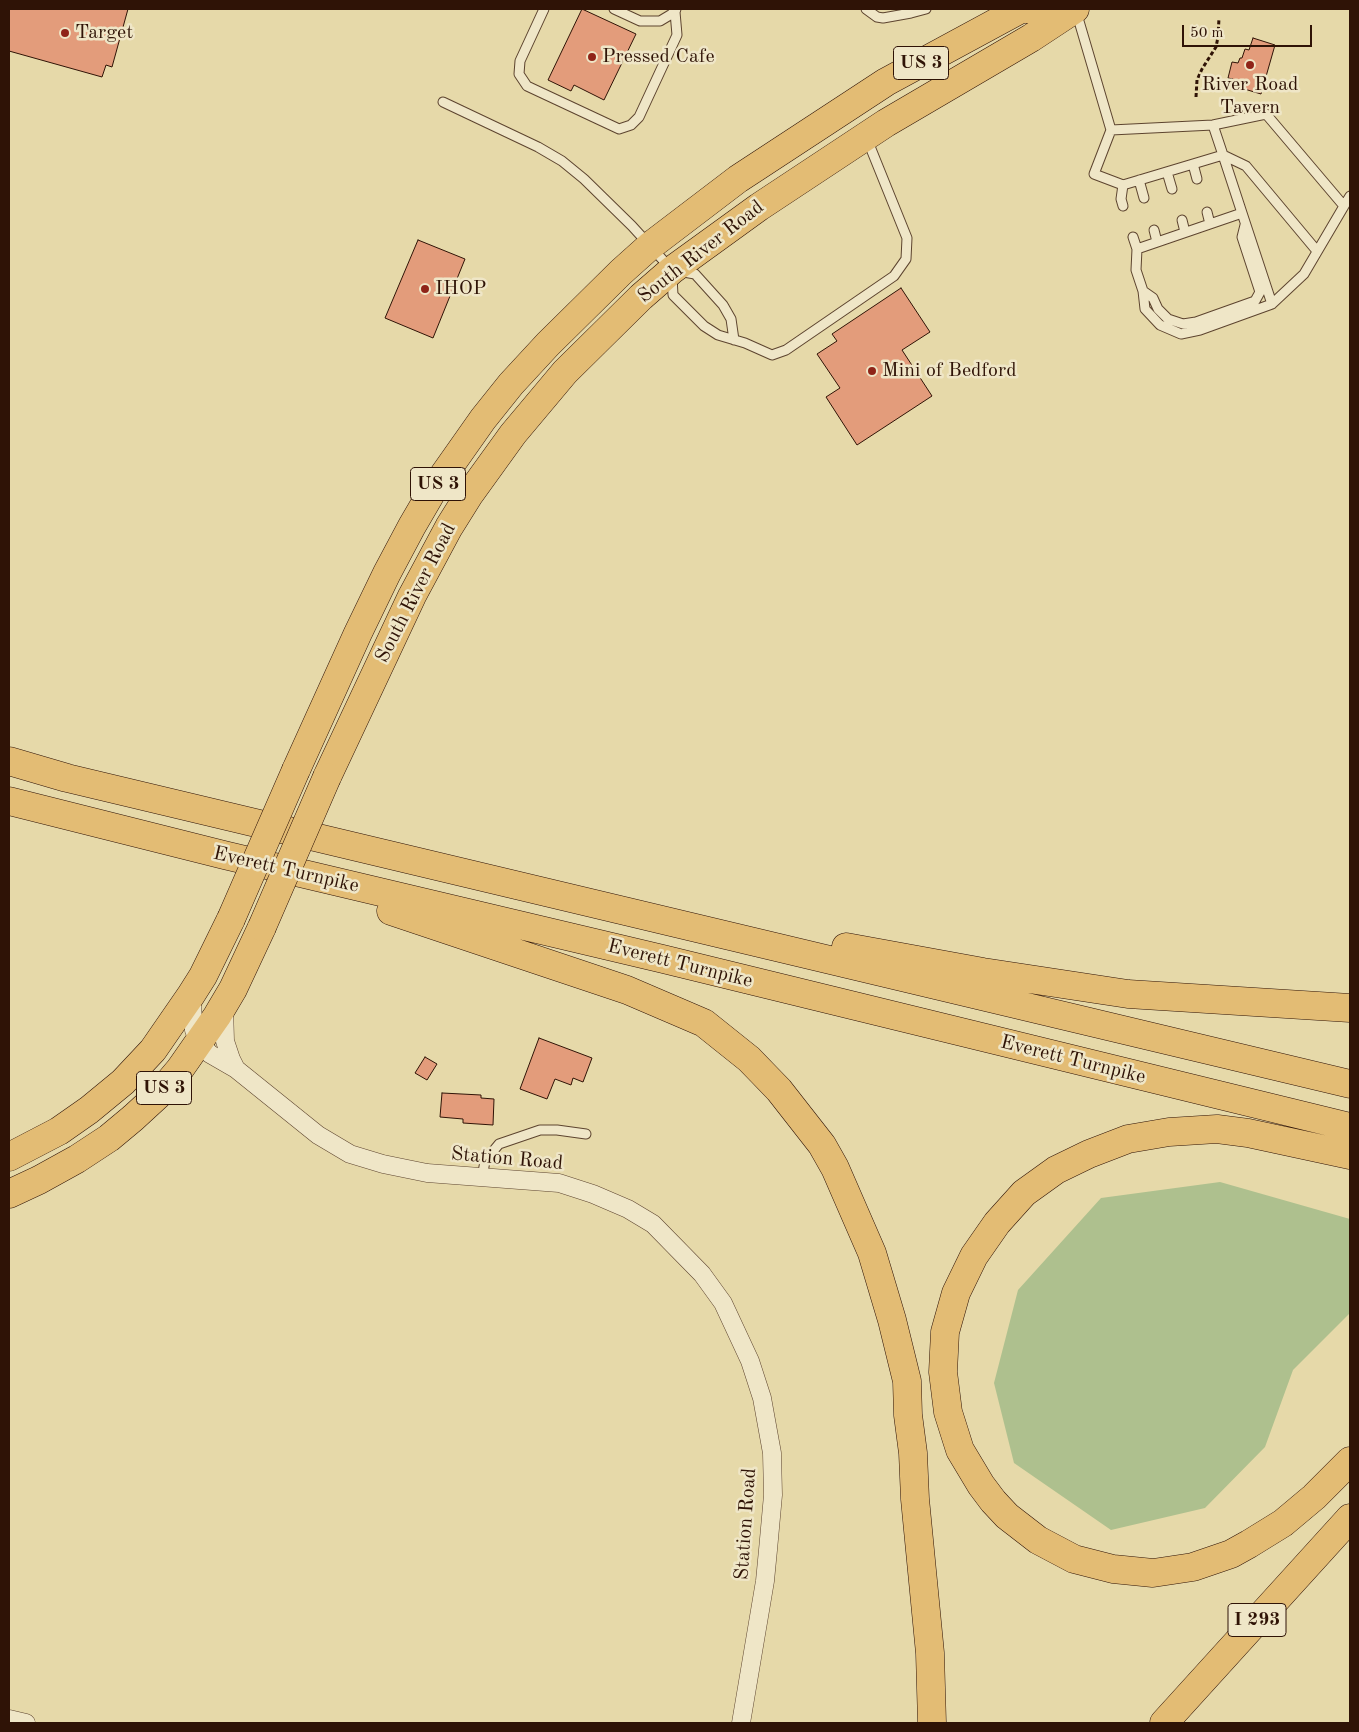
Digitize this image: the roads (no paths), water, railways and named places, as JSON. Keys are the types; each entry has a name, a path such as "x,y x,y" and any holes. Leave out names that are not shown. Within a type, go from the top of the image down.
{"main road":[{"name":"South River Road","path":"191,995 203,976 231,919 296,770 387,573 412,526 450,465 511,384 621,272 650,246 738,179 886,82 1021,9 1055,9"},
{"name":"South River Road","path":"9,1194 77,1159 109,1138 158,1095 200,1043 233,989 327,777 412,596 449,526 513,434 565,372 641,297 672,270 759,207 865,136 1031,38 1075,9"},
{"name":"Everett Turnpike","path":"9,761 68,778 1350,1084"},
{"name":"Everett Turnpike","path":"9,801 224,856 663,959 1350,1127"},
{"path":"224,856 628,990 704,1023 749,1059 779,1090 822,1145 835,1168 868,1244 892,1320 907,1381 915,1499 930,1654 932,1723"},
{"path":"560,896 983,972 1128,994 1350,1008"},
{"name":"US 3","path":"9,1157 58,1131 89,1110 123,1082 153,1050 191,995"},
{"path":"1350,1155 1248,1133 1217,1129 1169,1132 1128,1139 1089,1154 1056,1170 1024,1193 997,1223 974,1256 956,1293 945,1332 942,1372 948,1412 960,1450 980,1485 993,1501 1007,1516 1038,1540 1074,1559 1113,1569 1133,1572 1161,1572 1193,1567 1231,1554 1283,1522 1314,1497 1350,1461"},
{"name":"I 293","path":"1164,1723 1350,1518"}],"street":[{"path":"191,995 194,1030 200,1043"},
{"path":"224,1005 225,1041 230,1059 236,1069"},
{"name":"Station Road","path":"200,1043 210,1054 236,1069 318,1135 350,1154 383,1164 427,1173 559,1183 593,1194 628,1209 654,1224 702,1274 723,1303 750,1361 762,1398 771,1446 773,1475 772,1511 765,1581 741,1723"},
{"path":"9,1719 26,1723"}],"lane":[{"path":"544,9 520,61 519,74 527,86 619,129 631,125 639,117 677,35 674,10"},
{"path":"614,9 640,21 660,21 674,10"},
{"path":"866,9 877,17 883,18 911,14 926,9"},
{"path":"1075,9 1111,130 1094,174 1123,185 1224,155 1246,166 1317,251"},
{"path":"444,102 538,147 562,161 584,178 672,270 695,274 699,278 723,305 731,319 734,340"},
{"path":"1111,130 1214,125 1266,114 1344,206"},
{"path":"1214,125 1272,304"},
{"path":"672,270 673,294 704,326 718,335 772,355 786,350 894,276 906,259 907,238 865,136"},
{"path":"1193,164 1197,179"},
{"path":"1167,172 1172,189"},
{"path":"1139,180 1144,198"},
{"path":"1123,185 1121,199 1124,206"},
{"path":"1133,237 1137,249 1136,270 1143,291 1145,309 1160,325 1181,334 1200,330 1272,304 1304,274 1350,196"},
{"path":"1207,212 1210,224"},
{"path":"1137,249 1242,213"},
{"path":"1182,220 1185,232"},
{"path":"1143,291 1153,298 1158,309 1168,319 1183,324 1196,322 1254,300 1260,292 1242,237 1246,223"},
{"path":"1154,230 1157,242"},
{"path":"482,1178 485,1161 499,1144 540,1130 586,1134"}],"place":[{"name":"Target","path":"65,33"},
{"name":"Pressed Cafe","path":"592,57"},
{"name":"River Road Tavern","path":"1250,65"},
{"name":"IHOP","path":"425,289"},
{"name":"Mini of Bedford","path":"872,371"}]}
